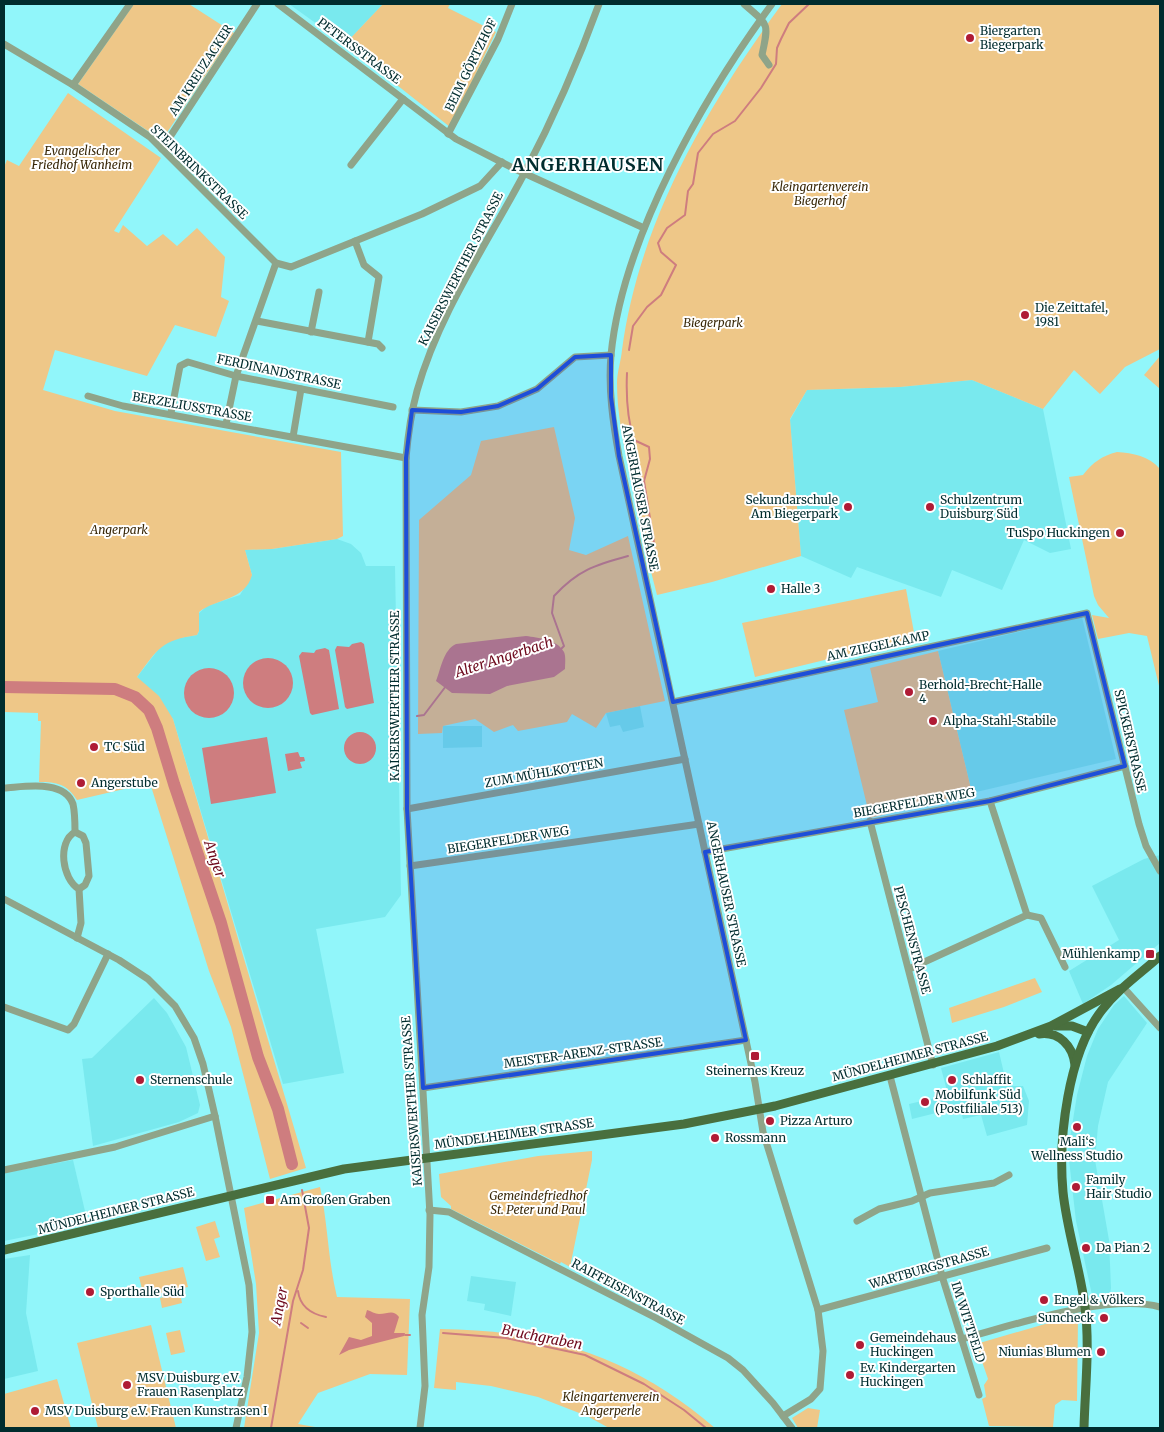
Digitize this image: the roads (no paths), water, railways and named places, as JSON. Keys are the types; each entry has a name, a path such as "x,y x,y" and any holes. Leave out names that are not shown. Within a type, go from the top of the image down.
{"main road":[{"path":"1084,1428 1087,1334 1085,1308 1066,1211 1062,1176 1063,1145 1075,1069 1088,1032 1101,1012 1121,988 1160,956"},
{"name":"MÜNDELHEIMER STRASSE","path":"4,1250 344,1170 676,1125 759,1109 933,1065 1026,1036 1051,1026 1121,988"},
{"name":"MÜNDELHEIMER STRASSE","path":"1051,1026 1067,1026 1088,1032"},
{"name":"MÜNDELHEIMER STRASSE","path":"1026,1036 1051,1033 1058,1037 1073,1051 1075,1069"}],"street":[{"path":"73,86 130,4"},
{"name":"AM KREUZACKER","path":"162,149 257,4"},
{"name":"PETERSSTRASSE","path":"278,4 448,134 524,173 644,228"},
{"name":"BEIM GÖRTZHOF","path":"448,134 498,39 512,4"},
{"name":"KAISERSWERTHER STRASSE","path":"420,1428 425,1386 422,1315 429,1267 430,1210 407,809 406,458 412,410 424,367 437,337 524,173 557,106 599,4"},
{"path":"744,4 762,18 767,30 762,55 770,65"},
{"name":"ANGERHAUSER STRASSE","path":"772,4 718,84 676,159 644,228 619,306 611,355 611,397 619,456 746,1040 763,1132 818,1310 824,1351 820,1389 811,1399 783,1416"},
{"name":"STEINBRINKSTRASSE","path":"4,44 73,86 150,138 276,263"},
{"name":"PETERSSTRASSE","path":"351,165 403,99"},
{"path":"226,424 236,376 276,263 291,267 422,214 480,186 502,162"},
{"path":"355,241 364,265 379,277 368,342"},
{"path":"311,332 319,292"},
{"path":"257,321 378,344 382,348"},
{"path":"412,410 461,412 498,406 538,389 574,357 611,355"},
{"name":"FERDINANDSTRASSE","path":"171,413 180,366 188,362 236,376 393,407"},
{"path":"293,437 300,389"},
{"name":"BERZELIUSSTRASSE","path":"88,396 123,406 171,413 406,458"},
{"name":"AM ZIEGELKAMP","path":"673,702 1087,613"},
{"name":"SPICKERSTRASSE","path":"1087,613 1139,824 1146,846 1160,871"},
{"name":"ZUM MÜHLKOTTEN","path":"407,809 685,759"},
{"name":"BIEGERFELDER WEG","path":"705,852 990,801 1125,766"},
{"path":"4,788 51,787 61,791 72,804 76,832"},
{"path":"990,801 1027,915"},
{"name":"PESCHENSTRASSE","path":"870,821 933,1065"},
{"name":"BIEGERFELDER WEG","path":"410,866 699,824"},
{"path":"76,832 67,838 64,844 67,876 70,882 79,889 81,922 77,938"},
{"path":"76,832 83,836 86,843 89,876 85,885 79,889"},
{"path":"4,899 108,954 148,979 168,997 182,1015 199,1052 215,1116 249,1286 252,1332 247,1377 236,1428"},
{"path":"909,969 1027,915 1041,918 1065,967"},
{"path":"4,1007 68,1030 74,1024 108,954"},
{"path":"1121,988 1160,1028"},
{"name":"MEISTER-ARENZ-STRASSE","path":"423,1088 746,1040"},
{"name":"IM WITTFELD","path":"890,1076 942,1276 979,1395"},
{"path":"4,1170 115,1147 215,1116"},
{"path":"857,1221 879,1209 930,1193 994,1183 1009,1175"},
{"name":"RAIFFEISENSTRASSE","path":"430,1210 449,1212 711,1348 743,1370 792,1428"},
{"name":"WARTBURGSTRASSE","path":"818,1310 1047,1248"},
{"path":"961,1339 1085,1308 1127,1304 1160,1307"}],"water":[{"path":"526,636 557,644 564,652 565,669 554,677 507,686 490,694 452,693 436,681 445,655 456,644"},
{"path":"361,642 364,644 374,703 347,709 345,707 335,650 337,646 349,647 352,644"},
{"path":"325,648 329,650 339,709 312,715 310,713 299,656 302,652 314,653 316,650"},
{"path":"273,658 286,665 292,673 292,693 286,701 278,707 263,708 250,701 244,693 243,678 250,665 258,659"},
{"path":"214,668 227,675 233,683 233,703 227,711 219,717 204,718 191,711 185,703 184,688 191,675 199,669"},
{"path":"360,732 366,733 371,737 375,742 375,754 371,759 366,763 360,764 354,763 349,759 345,754 344,748 345,742 349,737 354,733"},
{"path":"267,737 276,793 211,804 202,748"},
{"path":"298,752 300,757 304,757 305,761 300,762 302,768 288,771 285,754"},
{"path":"367,1310 378,1314 392,1313 397,1315 399,1317 394,1333 405,1333 404,1336 349,1350 339,1355 349,1337 361,1340 372,1336 372,1323 365,1317"}],"waterway":[{"name":"Alter Angerbach","path":"629,350 633,326 647,307 661,295 676,265 661,252 658,243 667,228 685,215 688,191 693,184 698,153 713,134 735,121 761,88 776,64 777,48 789,23 809,4"},
{"name":"Alter Angerbach","path":"627,373 628,406 634,440 649,447 650,459 644,481 654,543"},
{"name":"Alter Angerbach","path":"560,650 564,646 552,613 554,596 579,574 606,562 628,556"},
{"name":"Alter Angerbach","path":"417,716 424,715 446,686"},
{"name":"Anger","path":"4,687 115,689 135,697 149,710 157,728 221,923 258,1057 278,1109 292,1164"},
{"name":"Anger","path":"271,1428 293,1301 303,1270 309,1228 302,1190"},
{"path":"298,1291 299,1297 307,1309 326,1317"},
{"path":"301,1323 308,1328"},
{"name":"Bruchgraben","path":"443,1333 506,1338 585,1355 644,1384 684,1410 706,1428"},
{"name":"Bruchgraben","path":"405,1335 410,1335"}],"place":[{"name":"Biergarten Biegerpark","path":"970,38"},
{"name":"Die Zeittafel, 1981","path":"1025,315"},
{"name":"Sekundarschule Am Biegerpark","path":"848,507"},
{"name":"Schulzentrum Duisburg Süd","path":"930,507"},
{"name":"TuSpo Huckingen","path":"1120,533"},
{"name":"Halle 3","path":"771,589"},
{"name":"Berhold-Brecht-Halle 4","path":"909,692"},
{"name":"Alpha-Stahl-Stabile","path":"933,721"},
{"name":"TC Süd","path":"94,747"},
{"name":"Angerstube","path":"81,783"},
{"name":"Mühlenkamp","path":"1150,954"},
{"name":"Steinernes Kreuz","path":"755,1056"},
{"name":"Sternenschule","path":"140,1080"},
{"name":"Schlaffit","path":"952,1080"},
{"name":"Mobilfunk Süd (Postfiliale 513)","path":"925,1102"},
{"name":"Pizza Arturo","path":"770,1121"},
{"name":"Mali‘s Wellness Studio","path":"1077,1127"},
{"name":"Rossmann","path":"715,1138"},
{"name":"Family Hair Studio","path":"1076,1187"},
{"name":"Am Großen Graben","path":"270,1200"},
{"name":"Da Pian 2","path":"1086,1248"},
{"name":"Sporthalle Süd","path":"90,1292"},
{"name":"Engel & Völkers","path":"1044,1300"},
{"name":"Suncheck","path":"1104,1318"},
{"name":"Gemeindehaus Huckingen","path":"860,1345"},
{"name":"Niunias Blumen","path":"1101,1352"},
{"name":"Ev. Kindergarten Huckingen","path":"850,1375"},
{"name":"MSV Duisburg e.V. Frauen Rasenplatz","path":"127,1385"},
{"name":"MSV Duisburg e.V. Frauen Kunstrasen I","path":"35,1411"}],"district":[{"name":"ANGERHAUSEN","path":"588,165"}],"park label":[{"name":"Evangelischer Friedhof Wanheim","path":"82,158"},
{"name":"Kleingartenverein Biegerhof","path":"820,194"},
{"name":"Biegerpark","path":"713,323"},
{"name":"Angerpark","path":"119,530"},
{"name":"Gemeindefriedhof St. Peter und Paul","path":"538,1203"},
{"name":"Kleingartenverein Angerperle","path":"611,1404"}]}
